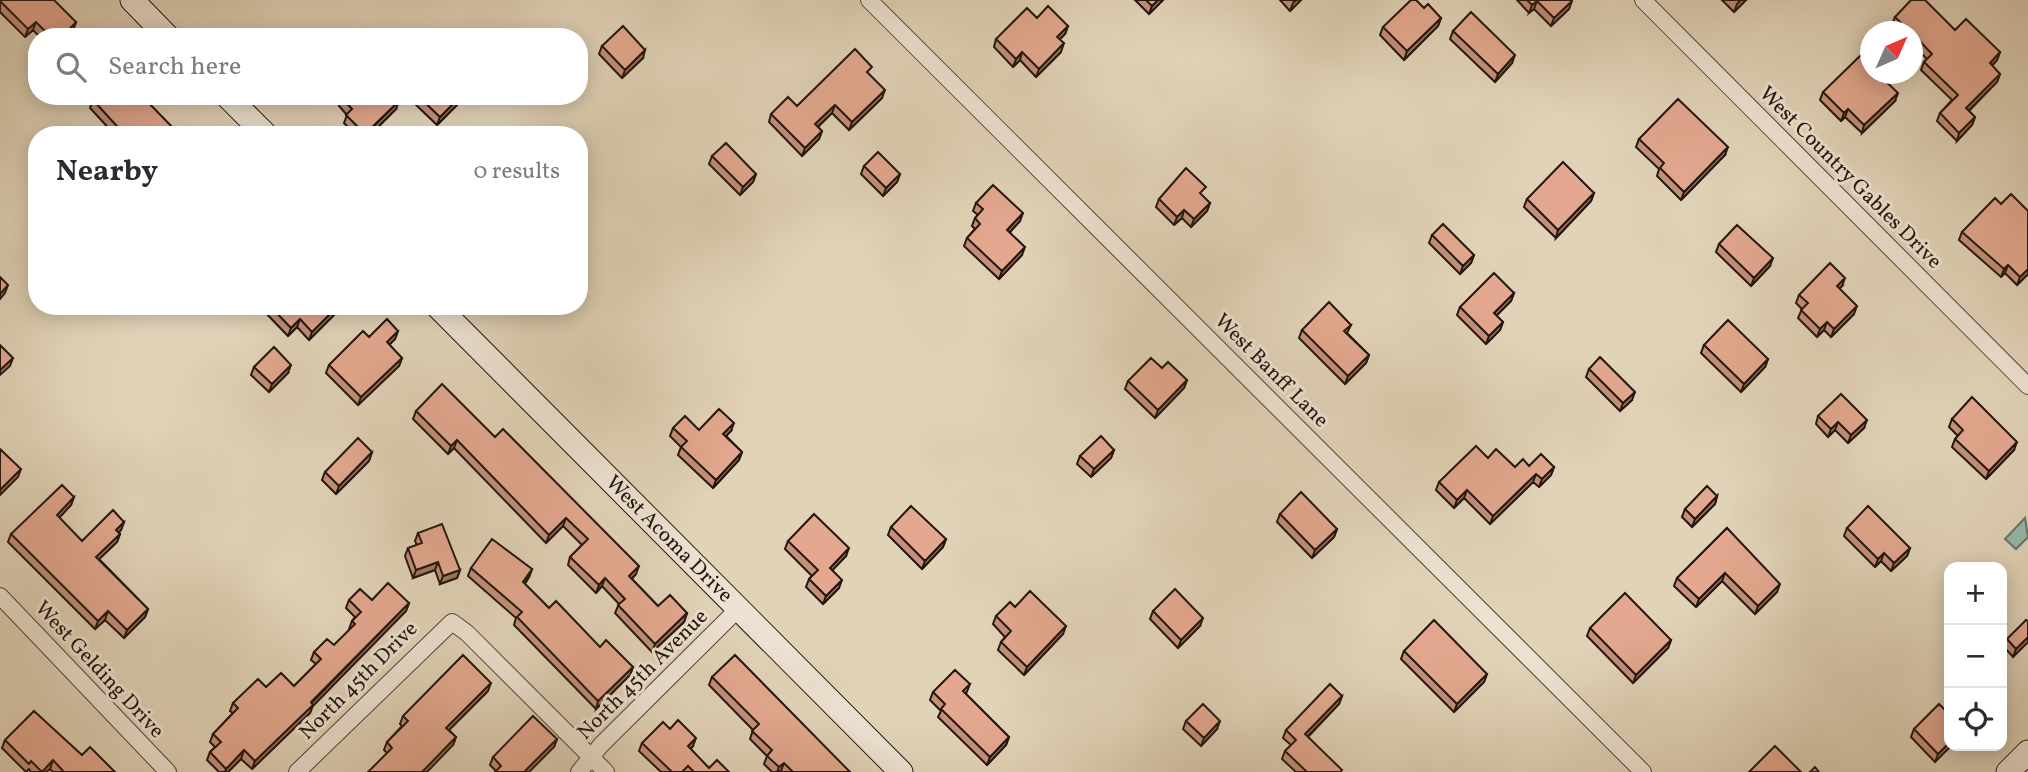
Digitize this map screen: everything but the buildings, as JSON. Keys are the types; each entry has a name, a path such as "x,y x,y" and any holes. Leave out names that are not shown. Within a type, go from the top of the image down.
{"street":[{"path":"132,0 159,28"},
{"name":"West Banff Lane","path":"869,0 1643,772"},
{"name":"West Country Gables Drive","path":"1643,0 2028,386"},
{"path":"237,105 257,126"},
{"name":"West Acoma Drive","path":"446,315 901,772"},
{"name":"West Gelding Drive","path":"0,596 168,772"},
{"name":"North 45th Avenue","path":"579,772 591,756 738,609"},
{"name":"North 45th Drive","path":"297,772 452,622 467,633 591,756"},
{"path":"2008,772 2028,752"},
{"path":"591,756 607,772"}],"shaded area":[{"path":"2025,518 2028,537 2016,549 2005,539"}]}
